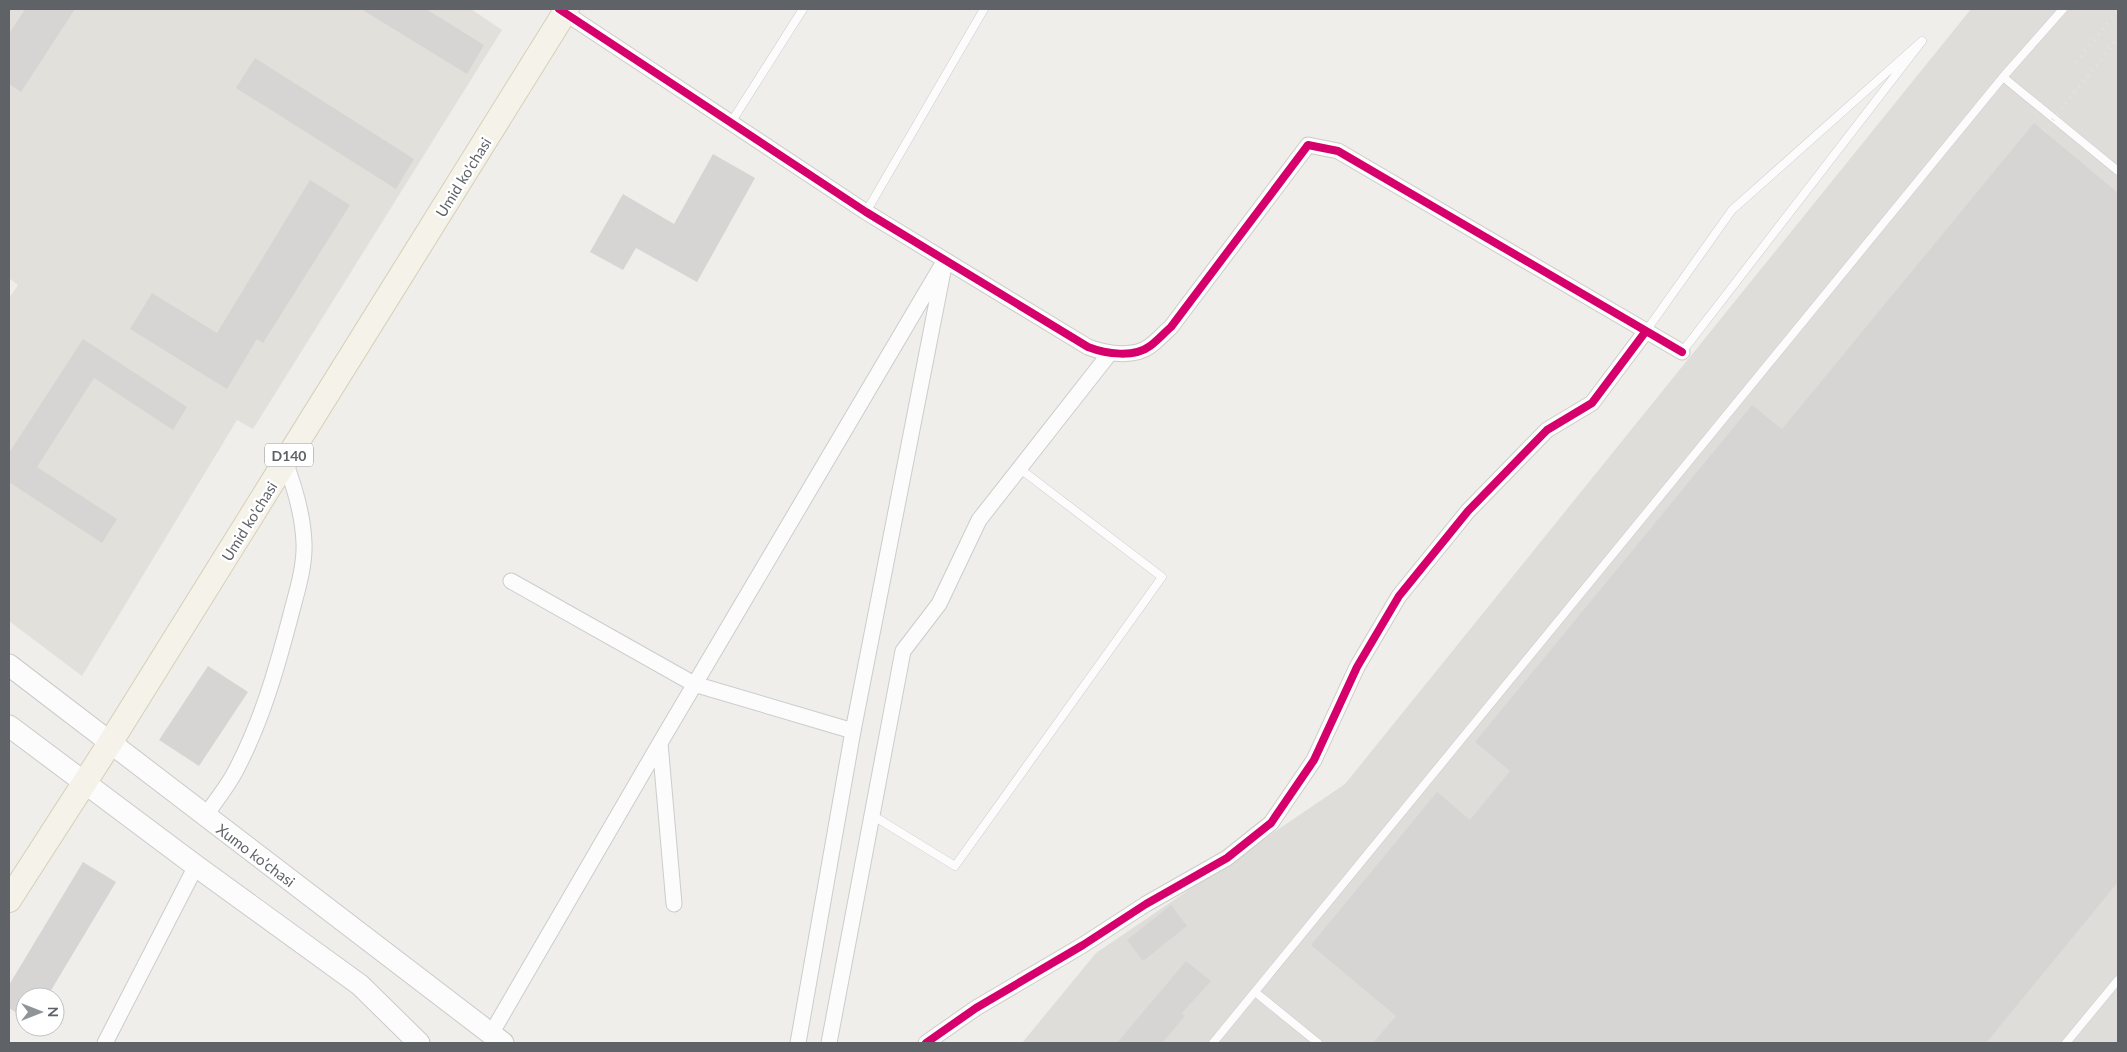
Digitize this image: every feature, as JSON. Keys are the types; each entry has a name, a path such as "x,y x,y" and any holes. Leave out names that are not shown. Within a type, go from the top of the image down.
{"main road":[{"name":"Umid ko'chasi","path":"9,900 285,462 563,10"},
{"name":"Xumo ko’chasi","path":"9,665 496,1040"},
{"path":"9,726 196,866 360,985 419,1043"}],"street":[{"path":"563,10 866,212 1088,348 1110,353 1130,352 1149,347 1171,326 1308,145 1338,151 1682,352"},
{"path":"496,1040 660,743 945,260"},
{"path":"798,1043 853,731 945,260"},
{"path":"926,1043 976,1008 1083,945 1146,904 1227,858 1272,823 1314,760 1357,667 1399,596 1468,511 1548,430 1592,403 1646,331"},
{"path":"829,1043 903,651 939,604 979,520 1110,353"},
{"path":"205,816 234,773 254,732 282,649 298,588 304,544 298,502 285,462"},
{"path":"511,581 694,684 853,731"},
{"path":"660,743 674,904"},
{"path":"105,1043 196,866"}],"lane":[{"path":"732,121 803,9"},
{"path":"866,212 984,9"},
{"path":"1213,1043 2003,77 2063,9"},
{"path":"1646,331 1732,210 1922,41 1682,352"},
{"path":"2003,77 2118,170"},
{"path":"872,814 955,866 1162,577 1019,468"},
{"path":"2066,1043 2118,980"},
{"path":"1255,992 1318,1043"}],"shaded area":[{"path":"9,9 471,9 502,30 253,429 237,420 82,676 9,621 9,298 18,285 9,278"},
{"path":"1971,9 2118,9 2118,1043 1022,1043 1096,953 1345,784"}],"building":[{"path":"25,9 75,9 21,92 9,84 9,34"},
{"path":"361,9 426,9 484,45 467,74"},
{"path":"255,58 414,159 396,189 236,88"},
{"path":"2034,123 2118,193 2118,882 1986,1043 1373,1043 1396,1016 1311,945 1437,792 1470,820 1510,771 1475,742 1752,405 1782,429"},
{"path":"713,154 755,178 697,282 636,248 623,270 590,252 623,194 674,224"},
{"path":"310,180 350,205 263,343 257,339 227,389 130,329 152,293 217,333"},
{"path":"83,339 187,407 173,430 94,378 37,467 117,519 102,543 9,482 9,453"},
{"path":"208,666 248,692 199,766 159,740"},
{"path":"83,862 116,882 53,987 15,987 15,1012 9,1008 9,985"},
{"path":"1171,905 1187,926 1143,961 1127,940"},
{"path":"1186,961 1211,981 1182,1013 1185,1016 1162,1043 1117,1043"}],"railway":[{"path":"2076,62 2118,11"},
{"path":"2044,131 2118,38"}],"cycle path":[{"path":"559,9 866,212 1088,347 1120,354 1136,352 1150,346 1171,327 1308,145 1338,151 1682,352"},
{"path":"926,1043 976,1008 1083,945 1146,904 1227,858 1271,823 1314,760 1357,667 1399,596 1468,511 1547,430 1592,403 1646,331"}]}
